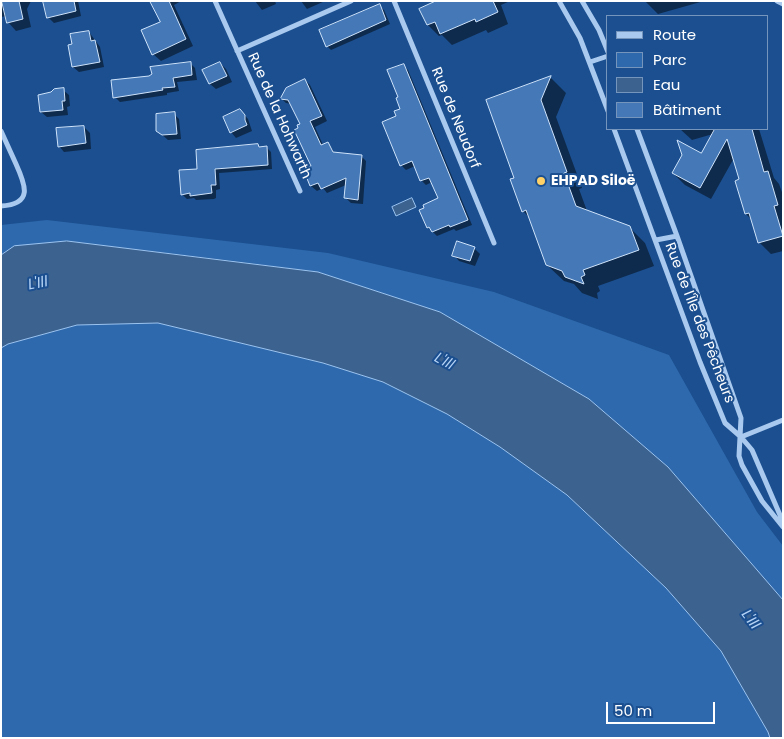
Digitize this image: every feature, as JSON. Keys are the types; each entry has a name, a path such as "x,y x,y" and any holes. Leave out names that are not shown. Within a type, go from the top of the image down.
{"street":[{"name":"Rue de la Hohwarth","path":"215,1 300,191"},
{"name":"Rue de la Hohwarth","path":"237,51 351,1"},
{"name":"Rue de Neudorf","path":"394,1 494,243"},
{"path":"559,1 573,25 590,62 606,106"},
{"path":"582,1 599,30 606,49"},
{"path":"777,1 783,4"},
{"path":"590,62 606,55"},
{"name":"Rue de l'Île des Pêcheurs","path":"614,130 700,362 725,423 752,450 783,522"},
{"name":"Rue de l'Île des Pêcheurs","path":"637,130 741,418 739,456 742,465 762,501 783,526"},
{"path":"1,131 23,180 25,192 19,202 11,206 1,206"},
{"name":"Rue de l'Île des Pêcheurs","path":"656,240 677,236"},
{"path":"741,437 783,420"}],"green space":[{"path":"47,220 328,253 494,292 669,355 757,512 783,546 783,600 668,467 589,399 440,312 318,272 234,261 67,241 1,255 1,225"},
{"path":"158,323 323,363 383,382 447,414 500,447 567,495 666,588 721,651 770,738 1,738 1,348 8,344 77,325"}],"water":[{"path":"412,198 416,207 396,216 392,207"},
{"name":"L'Ill","path":"67,241 318,272 440,312 589,399 668,467 783,600 783,738 770,738 721,651 666,588 567,495 500,447 447,414 383,382 323,363 158,323 77,325 8,344 1,348 1,255 14,246"}],"building":[{"path":"2,1 19,1 23,19 7,23"},
{"path":"43,1 74,1 76,11 47,18"},
{"path":"150,1 169,1 186,39 152,55 141,30 160,22"},
{"path":"436,1 493,1 498,12 476,22 475,19 440,34 435,22 427,25 419,9"},
{"path":"380,4 386,20 326,47 319,30"},
{"path":"89,31 91,41 95,40 100,62 72,67 68,45 72,44 70,34"},
{"path":"191,62 192,75 173,78 175,87 113,98 111,80 149,76 152,74 150,67"},
{"path":"220,62 227,76 209,84 202,70"},
{"path":"404,64 468,220 432,232 429,227 427,228 419,210 424,208 423,205 438,198 429,178 420,181 412,161 400,166 382,122 396,116 394,111 400,109 396,98 398,97 387,70"},
{"name":"EHPAD Siloë","path":"551,76 541,100 567,172 564,173 576,206 630,226 639,250 583,270 585,275 581,277 584,284 565,277 562,271 546,265 526,210 522,212 510,179 514,178 486,100"},
{"path":"305,79 322,116 310,121 321,145 328,142 333,152 362,155 358,200 344,198 346,178 321,189 318,183 310,186 303,170 311,166 294,130 300,124 288,100 280,99 286,88"},
{"path":"64,88 65,101 62,101 63,110 40,112 38,95 51,92 54,89"},
{"path":"240,109 245,115 247,125 230,133 223,117"},
{"path":"175,112 177,134 162,135 156,131 156,114"},
{"path":"84,126 86,143 58,147 56,128"},
{"path":"714,130 752,130 764,172 768,171 778,205 774,206 783,236 758,243 749,213 745,214 735,181 739,179 727,139 700,188 672,173 682,155 677,140 701,153"},
{"path":"258,144 259,147 267,146 268,165 215,169 216,185 211,185 212,193 190,196 190,193 181,195 179,170 197,169 196,150"},
{"path":"457,241 475,247 470,261 452,256"}],"place":[{"name":"EHPAD Siloë","path":"541,181"}]}
